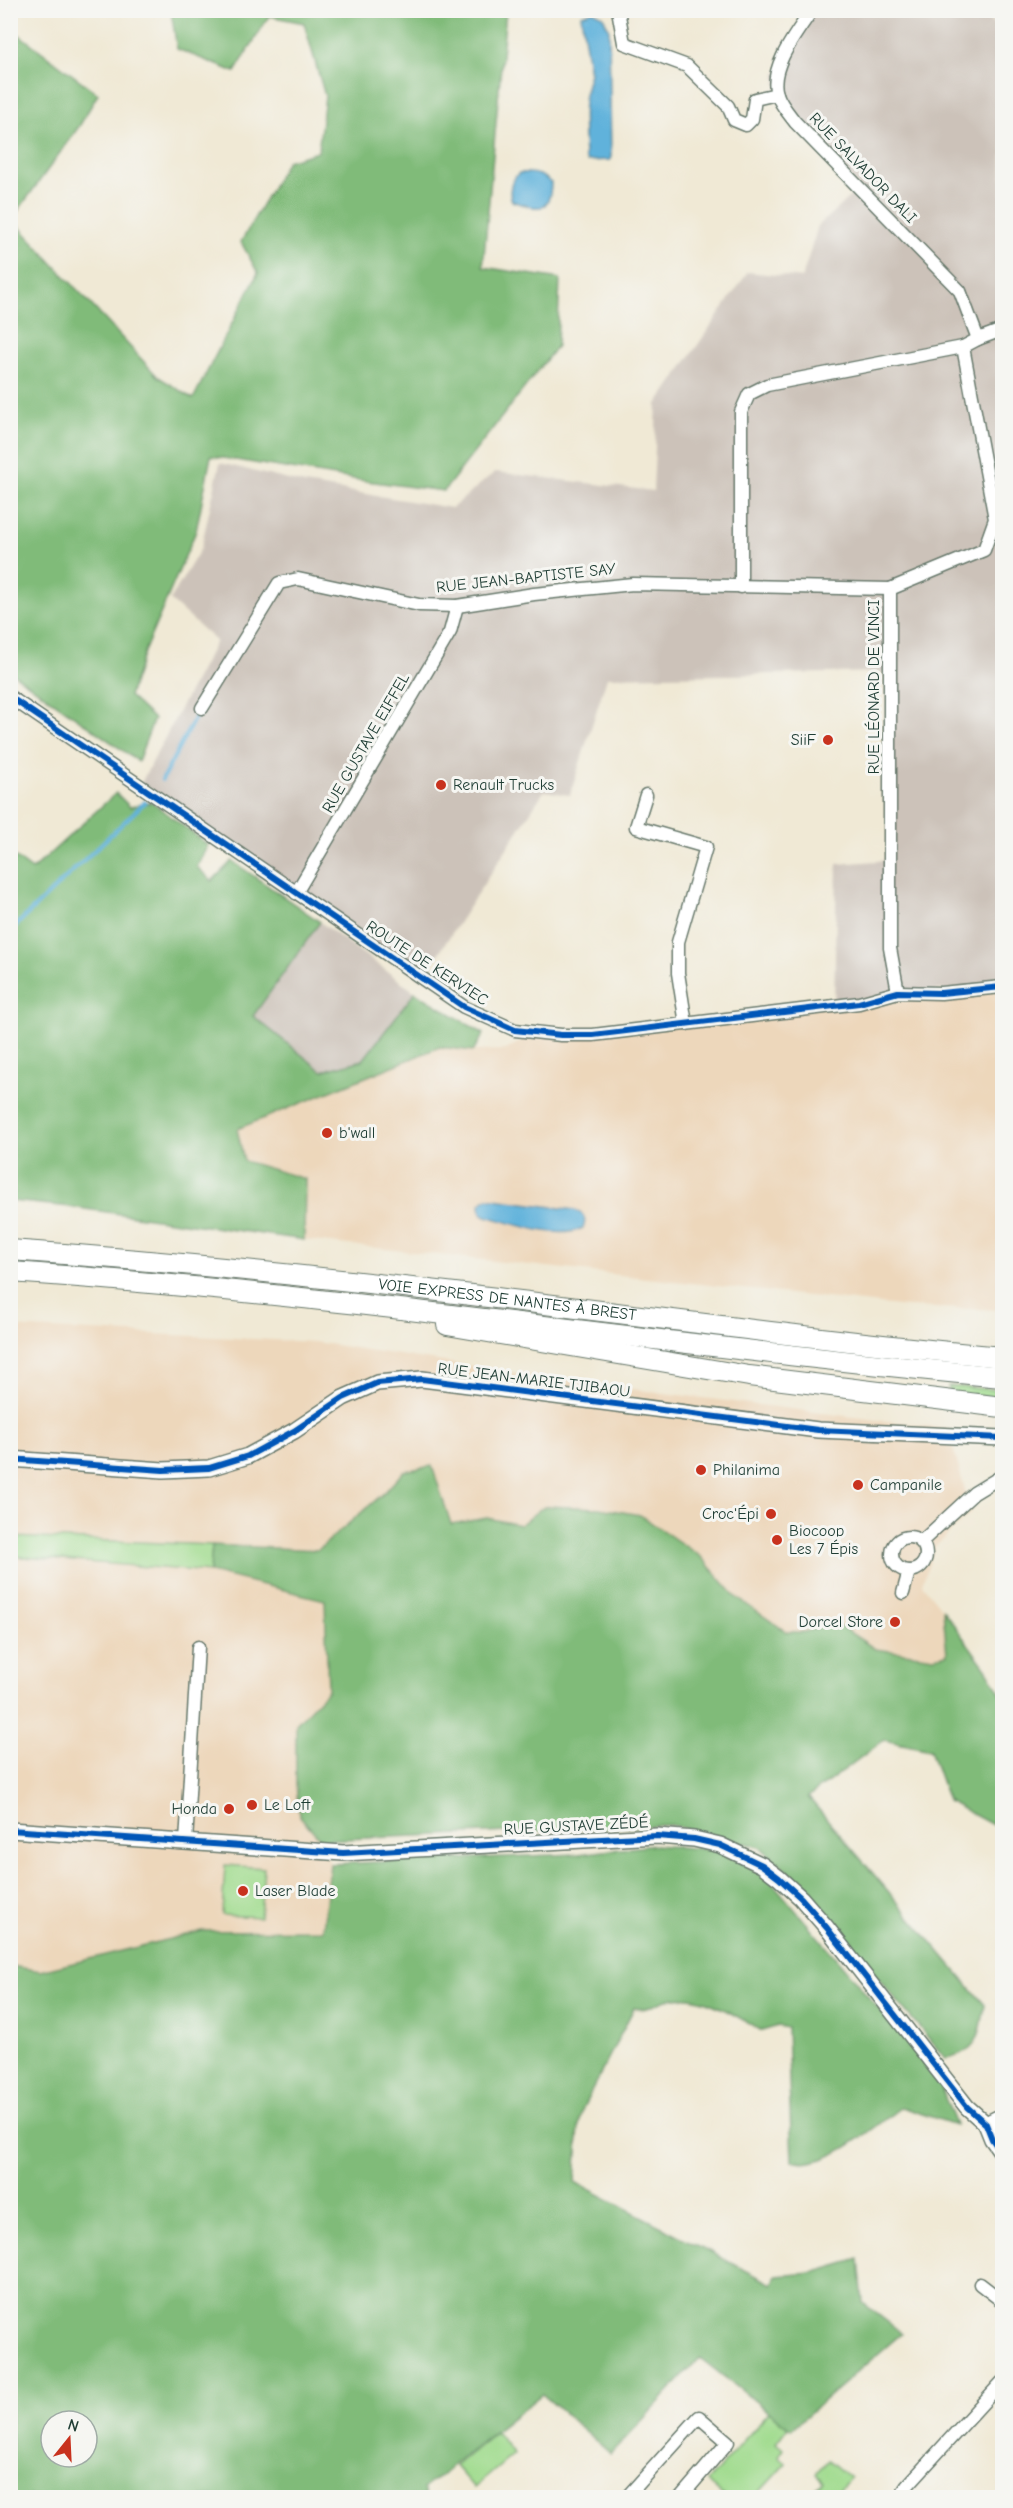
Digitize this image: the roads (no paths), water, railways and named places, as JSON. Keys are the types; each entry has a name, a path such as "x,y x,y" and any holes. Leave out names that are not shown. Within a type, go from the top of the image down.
{"highway":[{"name":"VOIE EXPRESS DE NANTES À BREST","path":"10,1250 213,1267 465,1294 917,1350 1002,1357"},
{"name":"VOIE EXPRESS DE NANTES À BREST","path":"10,1272 476,1316 826,1359 1002,1377"},
{"path":"316,1300 350,1312 409,1319 749,1376 1002,1407"},
{"path":"917,1350 950,1342 1002,1346"}],"street":[{"path":"618,10 624,43 687,66 728,106 734,120 746,125 752,119 755,99 777,94 776,75 785,51 812,10"},
{"name":"RUE SALVADOR DALI","path":"777,94 795,122 960,291 978,339"},
{"path":"741,587 741,412 749,394 766,385 963,347 1002,330"},
{"name":"RUE LÉONARD DE VINCI","path":"898,992 890,948 890,589 984,550 995,519 963,347"},
{"name":"RUE JEAN-BAPTISTE SAY","path":"202,708 279,582 298,579 419,605 457,606 534,594 633,584 890,589"},
{"name":"RUE GUSTAVE EIFFEL","path":"296,893 450,632 457,606"},
{"name":"ROUTE DE KERVIEC","path":"10,697 464,1007 515,1030 561,1035 593,1035 859,1003 898,992 940,993 1002,987"},
{"path":"646,795 636,827 706,847 678,942 678,973 686,1024"},
{"name":"RUE JEAN-MARIE TJIBAOU","path":"10,1459 163,1470 208,1468 248,1456 294,1431 343,1398 377,1383 422,1379 818,1430 1002,1438"},
{"path":"921,1542 974,1493 1002,1476"},
{"path":"912,1537 921,1542 926,1558 920,1567 909,1571 895,1563 893,1558 894,1547 906,1538 912,1537"},
{"path":"903,1593 909,1571"},
{"path":"186,1842 198,1647"},
{"name":"RUE GUSTAVE ZÉDÉ","path":"10,1830 343,1852 657,1836 694,1839 720,1845 762,1865 801,1898 967,2107 986,2124 992,2139 1002,2153"},
{"path":"986,2124 1002,2116"},
{"path":"980,2283 1002,2301"},
{"path":"899,2498 907,2486 1002,2382"},
{"path":"626,2498 699,2417 728,2442 680,2498"}],"water":[{"path":"593,11 603,16 609,30 611,157 610,160 587,161 583,115 590,74 581,15"},
{"path":"519,173 536,174 551,183 545,205 536,207 512,201 511,186"},
{"path":"487,1198 575,1210 581,1213 585,1222 583,1228 561,1233 522,1226 481,1213 480,1204"}],"waterway":[{"path":"162,780 200,708"},
{"path":"10,931 145,802"}],"place":[{"name":"SiiF","path":"828,740"},
{"name":"Renault Trucks","path":"441,785"},
{"name":"b'wall","path":"327,1133"},
{"name":"Philanima","path":"701,1470"},
{"name":"Campanile","path":"858,1485"},
{"name":"Croc'Épi","path":"771,1514"},
{"name":"Biocoop Les 7 Épis","path":"777,1540"},
{"name":"Dorcel Store","path":"895,1622"},
{"name":"Le Loft","path":"252,1805"},
{"name":"Honda","path":"229,1809"},
{"name":"Laser Blade","path":"243,1891"}]}
